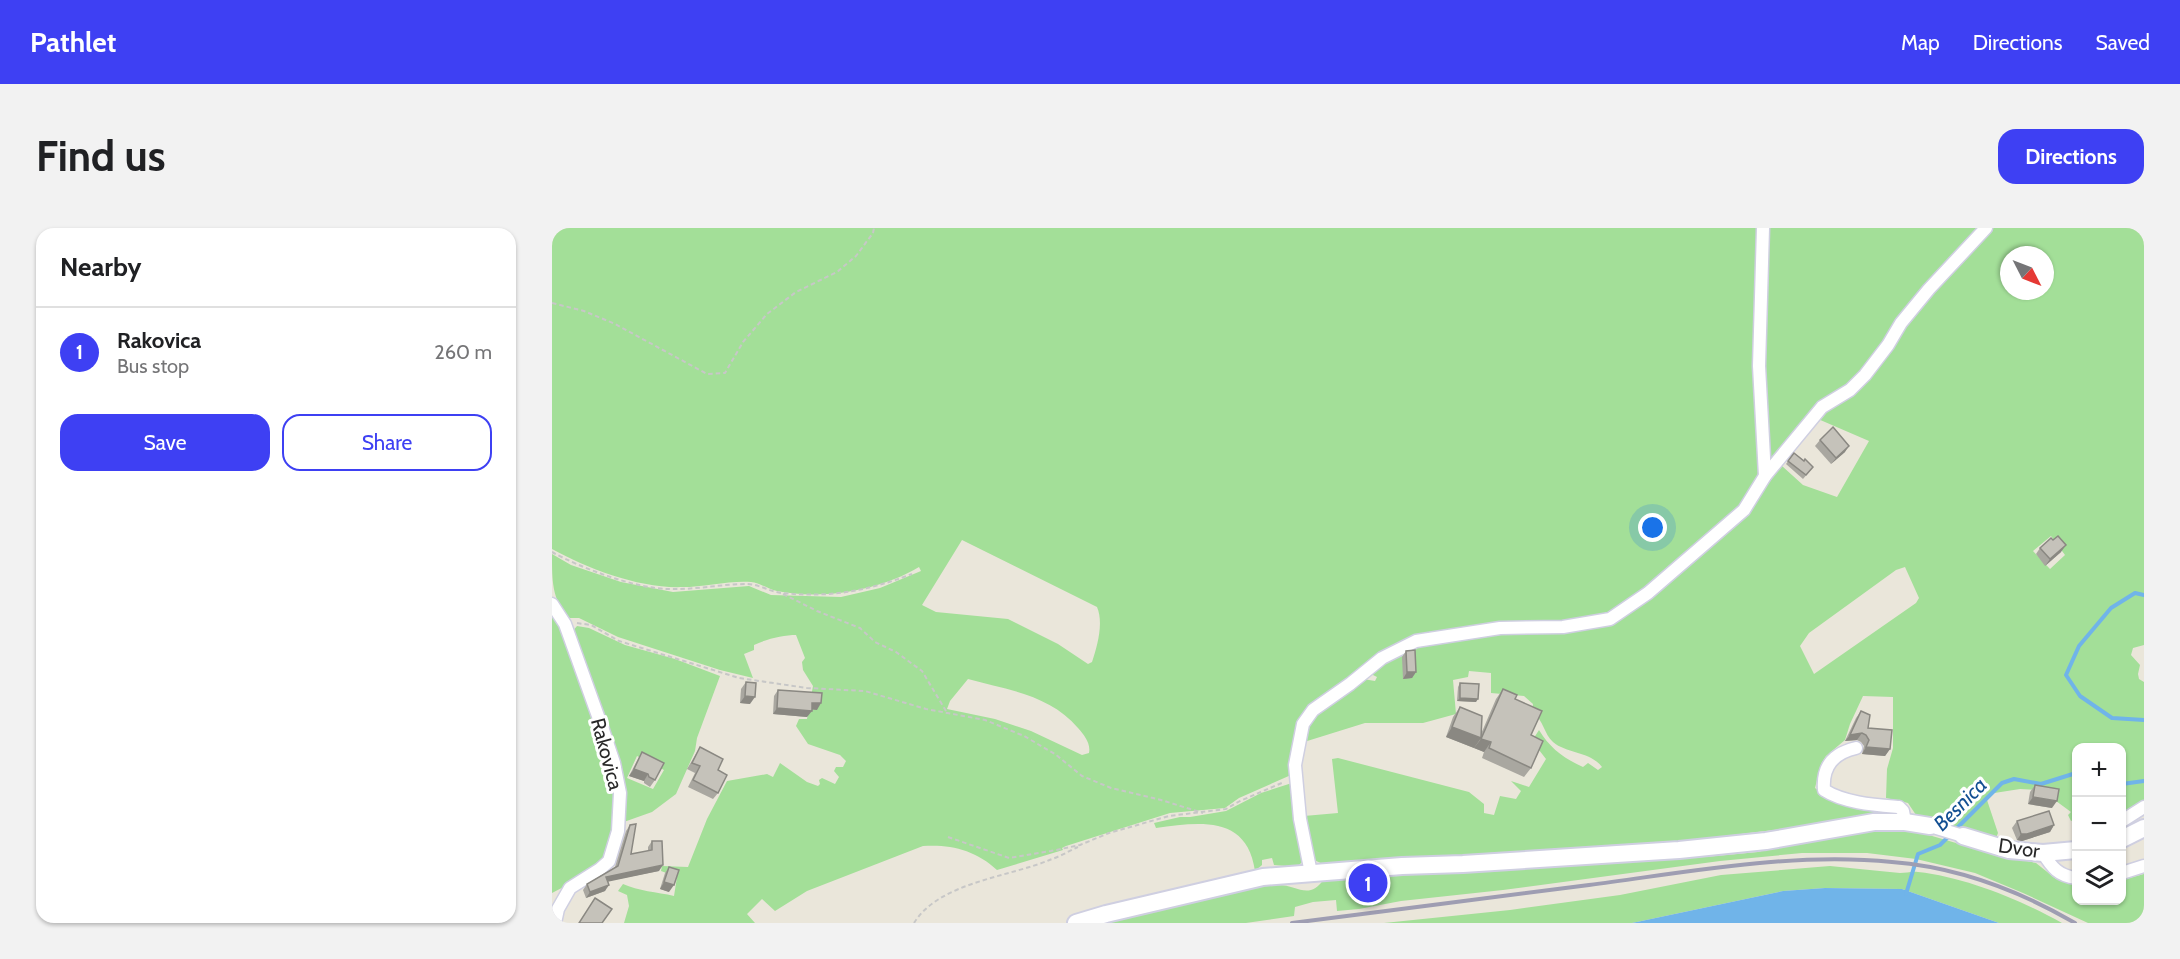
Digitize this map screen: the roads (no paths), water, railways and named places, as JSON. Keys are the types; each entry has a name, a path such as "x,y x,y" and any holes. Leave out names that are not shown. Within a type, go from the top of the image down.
{"street":[{"path":"1763,228 1759,366 1765,476"},
{"path":"1311,873 1300,819 1295,778 1296,757 1303,724 1313,710 1382,658 1416,641 1500,628 1563,627 1610,619 1648,593 1744,510 1765,476 1822,407 1850,390 1864,375 1908,314 1986,228"},
{"name":"Rakovica","path":"552,604 565,624 614,763 620,793 618,831 609,861 570,888 558,909 555,923"},
{"path":"1856,748 1843,751 1828,764 1823,780 1824,790 1831,795 1845,799 1899,807 1903,811 1905,822"},
{"path":"2126,818 2144,807"},
{"path":"1076,923 1263,877 1402,866 1679,850 1766,841 1874,822 1905,822 1930,826 1963,836"},
{"path":"2126,837 2144,828"},
{"name":"Dvor","path":"1963,836 2009,850 2043,853 2072,850"},
{"path":"2043,853 2059,874 2072,877"},
{"path":"2126,871 2144,866"}],"water":[{"path":"1825,888 1902,889 1999,923 1632,923 1783,891"}],"waterway":[{"name":"Besnica","path":"2144,595 2135,593 2111,608 2079,646 2066,675 2080,696 2112,718 2144,720"},
{"name":"Besnica","path":"1906,894 1918,854 1940,845 2002,783 2014,779 2041,784 2072,774"},
{"name":"Besnica","path":"2126,783 2144,781"}],"railway":[{"path":"1292,923 1702,869 1778,861 1816,860 1892,862 1940,869 2010,891 2075,923"}],"place":[{"name":"Rakovica","path":"1368,883"}]}
